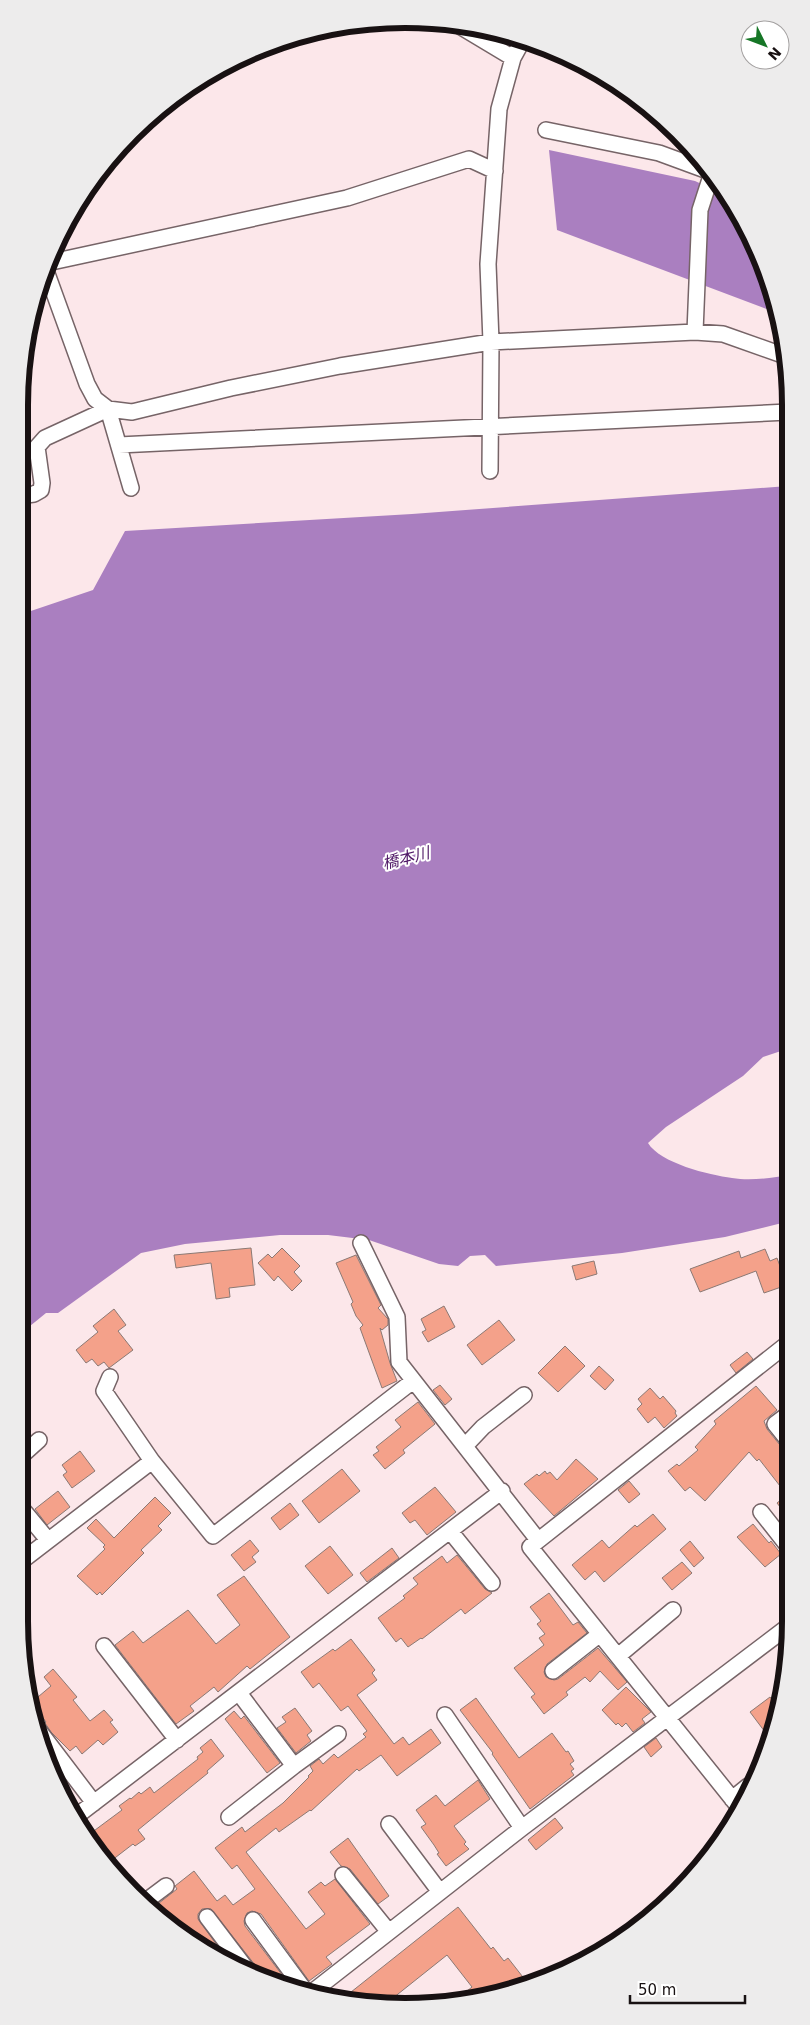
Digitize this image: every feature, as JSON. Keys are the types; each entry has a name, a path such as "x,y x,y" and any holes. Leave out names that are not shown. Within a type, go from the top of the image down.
{"street":[{"path":"473,34 513,58"},
{"path":"490,471 491,342 488,264 499,109 513,58 520,46"},
{"path":"546,130 659,153 698,167"},
{"path":"56,261 347,198 469,159 495,171"},
{"path":"695,332 700,210 709,182"},
{"path":"49,280 86,384 95,399 108,409 132,412 231,388 340,366 491,342 695,332 723,334 779,354"},
{"path":"108,409 130,488"},
{"path":"28,495 41,490 42,483 37,447 45,438 108,409"},
{"path":"119,445 782,412"},
{"path":"361,1243 397,1317 399,1362 502,1491 538,1540"},
{"path":"735,1802 530,1547 782,1348"},
{"path":"110,1377 104,1391 152,1461 212,1536 413,1381"},
{"path":"465,1446 483,1427 524,1394"},
{"path":"782,1419 776,1424 782,1432"},
{"path":"28,1450 39,1440"},
{"path":"28,1556 152,1461"},
{"path":"81,1813 502,1491"},
{"path":"761,1512 782,1539"},
{"path":"28,1516 48,1540"},
{"path":"450,1531 492,1583"},
{"path":"618,1656 672,1610"},
{"path":"318,1987 522,1828 782,1631"},
{"path":"552,1671 600,1634"},
{"path":"104,1646 177,1740"},
{"path":"238,1693 294,1766"},
{"path":"445,1715 522,1828"},
{"path":"229,1817 338,1734"},
{"path":"49,1744 94,1803"},
{"path":"389,1824 440,1892"},
{"path":"343,1875 388,1932"},
{"path":"150,1898 166,1886"},
{"path":"207,1917 239,1960"},
{"path":"253,1920 299,1982"}],"water":[{"path":"549,150 695,181 716,191 732,216 754,261 771,311 557,230"},
{"name":"橋本川","path":"782,486 782,1051 763,1057 743,1076 666,1127 648,1143 654,1150 674,1162 711,1174 746,1179 782,1176 782,1223 725,1237 622,1253 496,1266 485,1255 470,1256 458,1266 439,1264 369,1240 328,1235 280,1235 185,1244 141,1253 58,1313 46,1313 28,1328 28,612 93,590 125,531 412,514"}],"building":[{"path":"251,1248 255,1285 229,1288 230,1297 216,1299 211,1263 176,1268 174,1255"},
{"path":"282,1248 300,1266 294,1272 302,1281 292,1291 278,1276 274,1281 258,1263 268,1254 272,1258"},
{"path":"765,1249 770,1261 777,1258 782,1272 782,1287 764,1293 756,1271 700,1292 690,1269 739,1251 741,1258"},
{"path":"356,1255 381,1305 378,1308 388,1319 388,1325 382,1330 380,1328 397,1381 382,1388 360,1328 363,1325 356,1316 351,1304 353,1302 336,1263"},
{"path":"594,1261 597,1274 576,1280 572,1266"},
{"path":"444,1306 455,1327 428,1342 422,1332 426,1330 421,1319"},
{"path":"114,1309 126,1325 118,1331 133,1350 109,1368 104,1362 98,1366 92,1359 86,1363 76,1350 98,1332 93,1326"},
{"path":"499,1320 515,1340 482,1365 467,1345"},
{"path":"565,1346 585,1366 558,1392 538,1373"},
{"path":"747,1352 753,1359 736,1373 730,1365"},
{"path":"599,1366 614,1380 605,1390 590,1376"},
{"path":"440,1385 452,1399 445,1405 433,1390"},
{"path":"756,1386 777,1410 764,1421 767,1429 782,1448 782,1489 759,1459 757,1461 749,1452 705,1501 690,1487 685,1491 668,1471 677,1464 679,1466 698,1450 695,1447 716,1424 714,1421"},
{"path":"650,1388 660,1399 663,1396 676,1411 677,1416 664,1428 655,1417 648,1423 637,1409 642,1404 638,1399"},
{"path":"418,1402 435,1424 403,1450 405,1453 385,1469 373,1455 379,1451 376,1447 401,1427 395,1420"},
{"path":"80,1451 95,1471 72,1488 63,1475 67,1472 62,1465"},
{"path":"576,1459 598,1479 554,1516 524,1484 537,1474 539,1476 545,1471 547,1474 550,1472 557,1480"},
{"path":"342,1469 360,1491 319,1523 302,1501"},
{"path":"629,1481 640,1494 629,1503 618,1490"},
{"path":"435,1487 456,1512 427,1535 415,1520 410,1523 402,1513"},
{"path":"58,1491 70,1507 47,1525 35,1509"},
{"path":"155,1497 171,1513 158,1526 162,1530 141,1550 144,1553 102,1595 100,1592 97,1595 77,1576 105,1549 103,1547 105,1545 87,1528 96,1519 114,1538"},
{"path":"782,1499 782,1509 777,1503"},
{"path":"290,1503 299,1515 280,1530 271,1518"},
{"path":"653,1514 666,1529 604,1582 595,1571 585,1580 572,1565 602,1540 609,1548 635,1525 637,1527"},
{"path":"753,1524 769,1543 771,1541 781,1554 765,1567 737,1537"},
{"path":"250,1540 259,1551 252,1557 256,1562 244,1571 231,1555"},
{"path":"690,1541 704,1558 694,1567 680,1550"},
{"path":"330,1546 353,1575 328,1594 305,1566"},
{"path":"392,1548 399,1558 367,1582 360,1573"},
{"path":"457,1555 485,1589 492,1593 465,1614 461,1609 422,1639 408,1647 401,1638 396,1642 378,1618 405,1598 403,1596 418,1584 413,1578 442,1556 447,1563"},
{"path":"682,1562 692,1573 672,1590 662,1578"},
{"path":"244,1576 290,1637 250,1669 247,1666 218,1692 214,1687 190,1706 194,1711 176,1724 115,1645 133,1631 143,1643 188,1610 216,1644 240,1625 217,1595"},
{"path":"549,1593 573,1625 578,1622 587,1633 547,1664 544,1672 546,1677 554,1680 558,1679 598,1648 627,1682 618,1690 600,1671 590,1682 585,1677 566,1692 568,1695 544,1714 531,1697 535,1694 514,1668 544,1645 539,1638 545,1634 537,1624 541,1621 530,1607"},
{"path":"351,1639 375,1670 372,1673 377,1680 357,1695 394,1744 403,1737 409,1745 431,1729 441,1743 397,1776 381,1755 359,1771 357,1769 311,1811 279,1832 276,1828 246,1852 306,1929 325,1914 308,1892 321,1882 325,1886 335,1879 370,1924 326,1957 332,1964 309,1981 261,1914 252,1911 247,1913 244,1921 245,1926 284,1977 255,1967 211,1909 202,1909 198,1914 198,1919 220,1949 195,1934 157,1905 177,1889 175,1886 194,1871 217,1901 225,1895 233,1905 255,1889 237,1865 232,1869 215,1848 242,1827 245,1832 283,1803 309,1777 313,1771 310,1766 319,1759 323,1764 334,1754 338,1758 366,1737 363,1734 367,1731 348,1706 341,1711 319,1683 313,1688 301,1672 333,1649 335,1651"},
{"path":"53,1669 77,1697 73,1700 90,1721 104,1710 113,1720 110,1722 118,1732 103,1745 98,1740 82,1754 76,1746 70,1751 51,1732 39,1713 36,1699 51,1686 44,1677"},
{"path":"626,1687 651,1712 642,1719 645,1723 633,1732 626,1723 622,1727 618,1723 616,1725 602,1710"},
{"path":"770,1697 773,1701 765,1732 750,1712"},
{"path":"476,1698 519,1758 552,1733 574,1761 570,1764 574,1769 571,1771 574,1775 530,1809 493,1753 460,1710"},
{"path":"295,1708 312,1731 307,1735 311,1741 296,1753 277,1728 286,1722 282,1717"},
{"path":"234,1711 241,1719 244,1716 280,1763 267,1773 225,1719"},
{"path":"656,1738 662,1747 651,1757 644,1747"},
{"path":"211,1739 224,1756 207,1771 208,1773 138,1830 145,1839 135,1846 133,1844 113,1859 92,1832 122,1810 119,1806 130,1798 139,1792 141,1794 150,1787 154,1793 198,1759 197,1757 203,1752 200,1748"},
{"path":"478,1780 490,1799 454,1826 469,1849 446,1866 421,1827 426,1824 416,1810 436,1795 445,1806"},
{"path":"555,1818 563,1828 536,1850 528,1840"},
{"path":"348,1838 389,1896 378,1904 350,1869 341,1866 330,1852"},
{"path":"458,1907 491,1949 493,1947 504,1961 508,1958 524,1978 503,1985 466,1992 472,1987 447,1955 394,1998 350,1993"}]}
